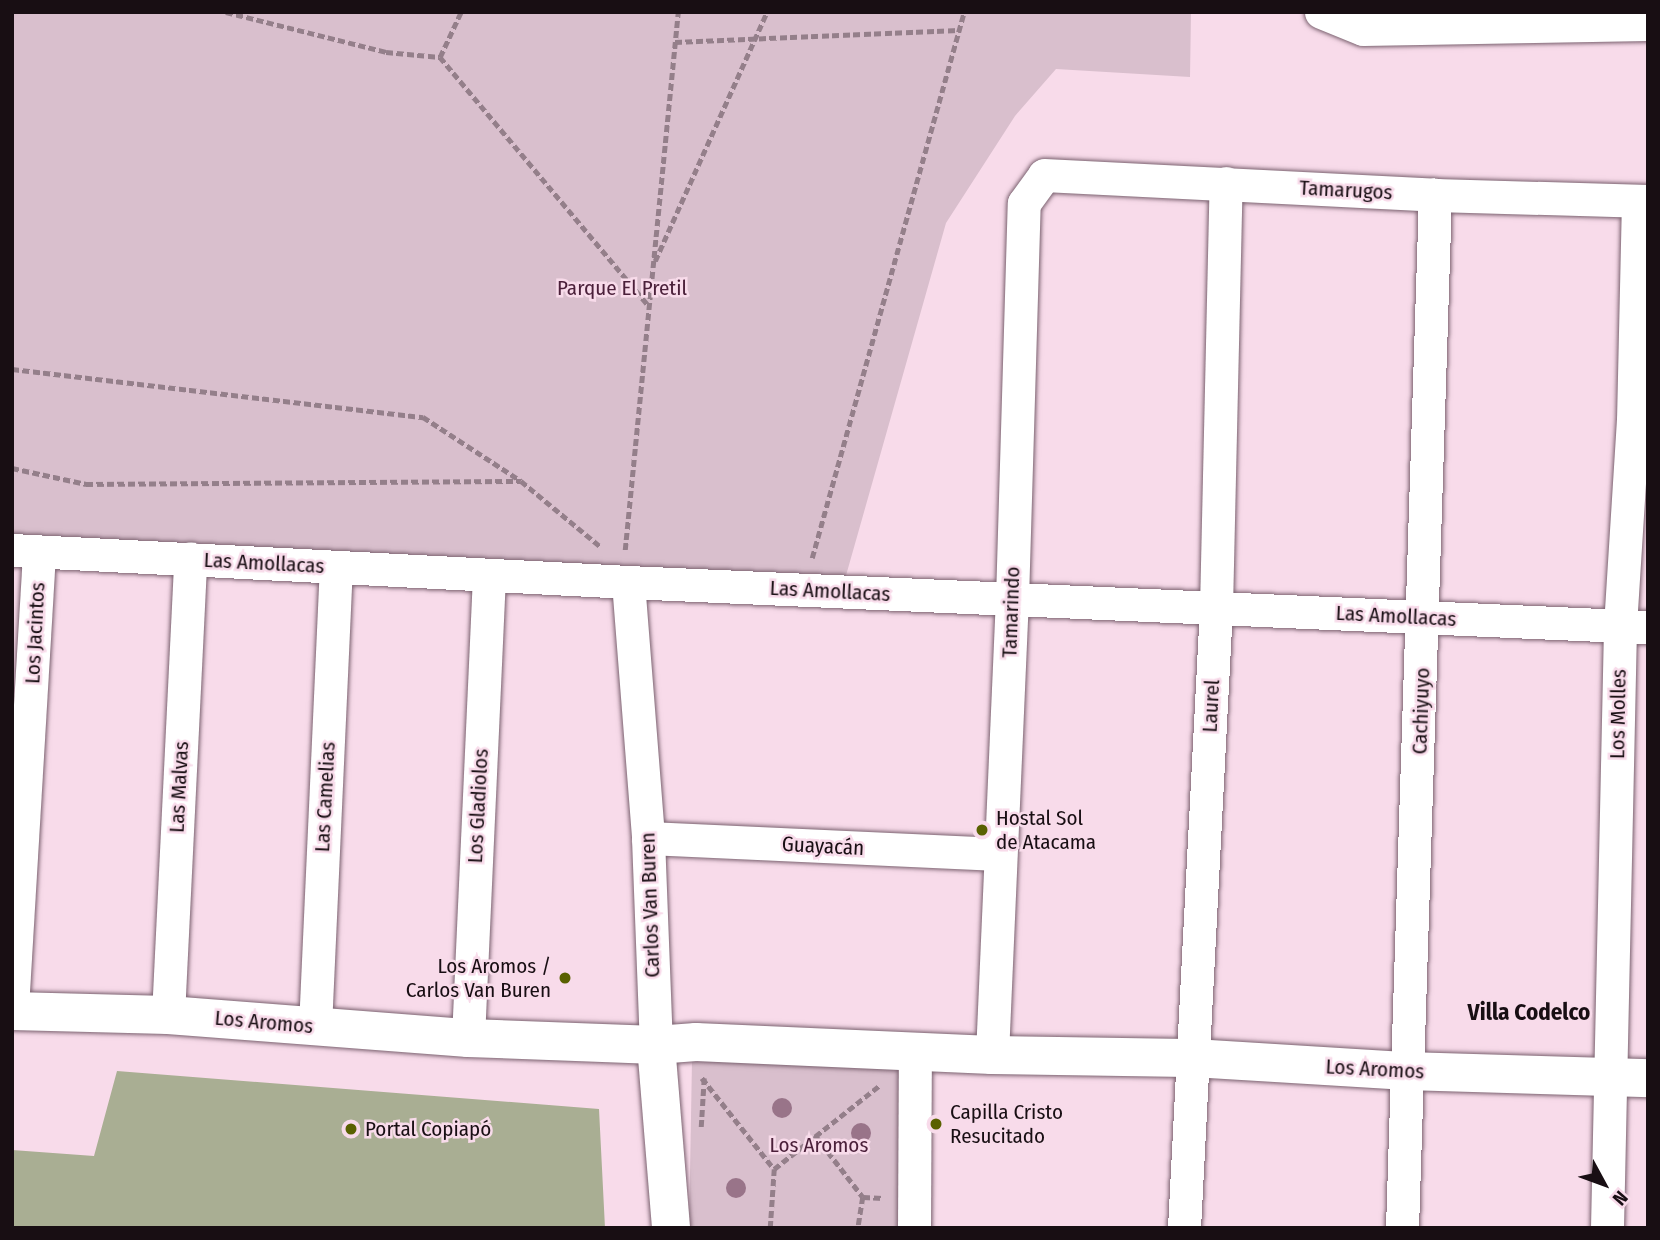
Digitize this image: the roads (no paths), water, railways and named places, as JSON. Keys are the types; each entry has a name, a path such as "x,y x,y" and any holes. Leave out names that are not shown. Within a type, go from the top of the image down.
{"street":[{"path":"1321,12 1363,29 1648,24"},
{"name":"Tamarugos","path":"1044,175 1435,195 1643,201"},
{"name":"Tamarindo","path":"992,1055 1012,599 1024,203 1044,175"},
{"name":"Laurel","path":"1184,1228 1216,608 1226,183"},
{"name":"Cachiyuyo","path":"1402,1228 1424,617 1435,195"},
{"name":"Los Molles","path":"1607,1228 1630,1077 1634,626 1643,201"},
{"name":"Las Amollacas","path":"26,551 489,575 626,567 804,590 1634,626"},
{"name":"Los Jacintos","path":"12,1009 26,551"},
{"name":"Las Malvas","path":"168,1015 190,559"},
{"name":"Las Camelias","path":"314,1027 336,567"},
{"name":"Carlos Van Buren","path":"626,567 648,838 656,1045 671,1228"},
{"name":"Los Gladiolos","path":"468,1038 489,575"},
{"name":"Guayacán","path":"648,838 999,854"},
{"name":"Los Aromos","path":"12,1009 168,1015 468,1038 656,1045 696,1042 992,1055 1193,1058 1408,1071 1630,1077"},
{"path":"914,1228 915,1050"}],"place":[{"name":"Hostal Sol de Atacama","path":"982,830"},
{"name":"Los Aromos / Carlos Van Buren","path":"565,978"},
{"name":"Capilla Cristo Resucitado","path":"936,1124"},
{"name":"Portal Copiapó","path":"351,1129"}],"district":[{"name":"Villa Codelco","path":"1529,1012"}],"park label":[{"name":"Parque El Pretil","path":"622,288"}]}
